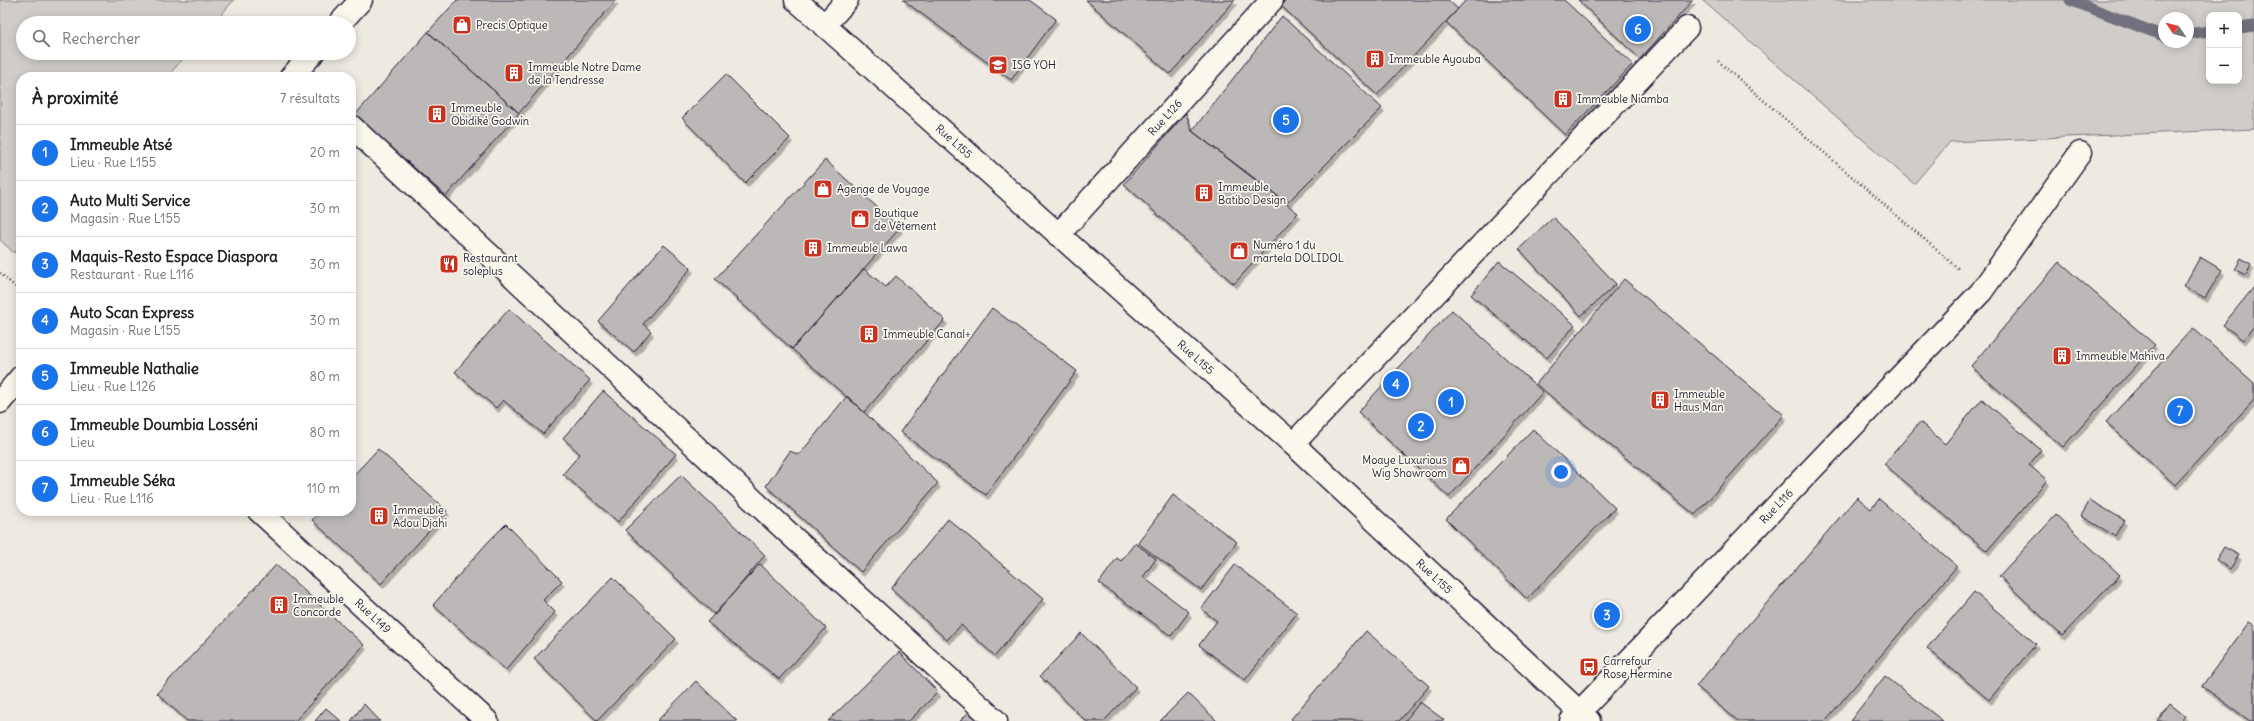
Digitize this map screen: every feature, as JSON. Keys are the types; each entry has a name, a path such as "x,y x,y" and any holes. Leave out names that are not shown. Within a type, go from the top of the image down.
{"street":[{"path":"346,16 360,0"},
{"name":"Rue L155","path":"796,0 1293,444 1580,718"},
{"path":"824,26 847,0"},
{"name":"Rue L126","path":"1058,235 1272,0"},
{"path":"1293,444 1686,28"},
{"path":"298,72 308,60"},
{"path":"356,131 795,539 996,721"},
{"name":"Rue L116","path":"1580,718 1981,292 2080,153"},
{"path":"0,402 16,383"},
{"name":"Rue L149","path":"264,516 487,721"}],"path":[{"path":"1718,61 1966,274 1981,292"},
{"path":"0,273 16,287"}],"shaded area":[{"path":"0,0 234,0 220,16 16,16 16,60 182,60 171,72 16,72 16,251 14,253 0,240"},
{"path":"1702,0 2254,0 2254,129 1950,142 1914,184"}],"building":[{"name":"Immeuble Notre Dame de la Tendresse","path":"457,0 616,0 519,113 428,32"},
{"path":"903,0 1030,0 1056,19 1011,80"},
{"path":"1086,0 1235,0 1170,74"},
{"name":"Immeuble Ayouba","path":"1280,0 1448,0 1458,9 1377,95 1277,2"},
{"name":"Immeuble Niamba","path":"1466,0 1564,0 1633,64 1565,135 1446,22"},
{"path":"1578,0 1693,0 1640,59"},
{"path":"1282,16 1382,108 1287,203 1192,131"},
{"name":"Immeuble Obidiké Godwin","path":"428,32 519,113 446,196 356,116 356,114"},
{"path":"726,74 790,138 745,183 682,118"},
{"name":"Immeuble Batibo Design","path":"1186,113 1192,131 1298,213 1234,284 1124,184"},
{"name":"Immeuble Lawa","path":"825,160 900,228 792,349 715,279"},
{"path":"1553,217 1616,284 1581,316 1519,249"},
{"path":"664,245 691,268 643,324 651,331 634,352 598,321"},
{"path":"2200,257 2222,270 2205,298 2184,286"},
{"path":"2241,258 2251,264 2246,275 2235,270"},
{"path":"1499,261 1575,325 1547,358 1471,295"},
{"name":"Immeuble Mahiva","path":"2059,262 2155,345 2063,447 1971,366"},
{"name":"Immeuble Canal+","path":"864,269 886,287 896,276 945,320 864,412 792,349"},
{"name":"Immeuble Haus Man","path":"1624,279 1784,415 1695,515 1536,384"},
{"path":"2254,287 2254,326 2243,340 2223,325"},
{"path":"992,308 1077,371 986,495 900,432"},
{"path":"509,309 590,380 543,434 503,400 496,408 455,372"},
{"path":"1452,310 1543,392 1449,497 1358,412"},
{"path":"2193,328 2254,383 2254,400 2175,485 2106,422"},
{"path":"603,391 676,454 618,522 563,474 580,454 563,438"},
{"path":"847,396 938,483 861,572 766,486 790,451 799,455"},
{"path":"1982,399 2041,450 2029,465 2047,480 1987,551 1884,464 1920,422 1945,444"},
{"path":"1533,429 1615,508 1527,599 1446,519"},
{"name":"Immeuble Adou Djahi","path":"378,449 447,511 381,584 312,520 316,516 356,516 356,473"},
{"path":"681,475 765,555 715,615 625,530"},
{"path":"1173,495 1237,542 1201,590 1138,543"},
{"path":"1857,497 1871,509 1879,499 1957,566 1825,721 1738,721 1696,686"},
{"path":"2090,500 2124,520 2115,536 2081,516"},
{"path":"2056,515 2120,575 2062,636 1999,576"},
{"path":"948,519 1043,599 995,656 961,625 947,640 891,589"},
{"path":"506,524 562,581 543,600 555,612 506,670 433,605 487,543"},
{"path":"1135,543 1156,559 1143,577 1189,612 1171,636 1099,583 1117,558 1121,561"},
{"path":"2224,547 2239,555 2230,569 2216,560"},
{"path":"760,564 826,628 779,679 707,622"},
{"name":"Immeuble Concorde","path":"276,565 364,645 295,721 187,721 157,693"},
{"path":"1235,565 1297,613 1245,680 1199,645 1217,621 1201,609"},
{"path":"613,577 676,639 597,721 534,659"},
{"path":"1974,592 2036,644 1989,700 1927,648"},
{"path":"2249,622 2254,625 2254,721 2250,721 2202,686"},
{"path":"1366,631 1429,686 1399,721 1294,721 1291,719"},
{"path":"1081,633 1136,687 1104,721 1086,721 1040,676"},
{"path":"899,652 938,692 909,721 828,721"},
{"path":"1885,676 1943,721 1850,721"},
{"path":"696,681 737,721 657,721"},
{"path":"1188,693 1217,721 1160,721"},
{"path":"1420,702 1444,720 1405,721"},
{"path":"364,704 380,721 351,721"},
{"path":"2170,704 2185,716 2181,721 2157,721"},
{"path":"975,706 990,721 960,721"},
{"path":"326,708 341,721 315,721"}],"waterway":[{"path":"2070,0 2158,34"},
{"path":"2242,28 2254,26"},
{"path":"2194,33 2206,31"}],"place":[{"name":"Precis Optique","path":"462,25"},
{"name":"Immeuble Doumbia Losséni","path":"1638,29"},
{"name":"Immeuble Ayouba","path":"1375,59"},
{"name":"ISG YOH","path":"998,65"},
{"name":"Immeuble Notre Dame de la Tendresse","path":"514,73"},
{"name":"Immeuble Niamba","path":"1563,99"},
{"name":"Immeuble Obidiké Godwin","path":"437,114"},
{"name":"Immeuble Nathalie","path":"1286,120"},
{"name":"Agenge de Voyage","path":"823,189"},
{"name":"Immeuble Batibo Design","path":"1204,193"},
{"name":"Boutique de Vêtement","path":"860,219"},
{"name":"Immeuble Lawa","path":"813,248"},
{"name":"Numéro 1 du martela DOLIDOL","path":"1239,251"},
{"name":"Restaurant soleplus","path":"449,264"},
{"name":"Immeuble Canal+","path":"869,334"},
{"name":"Immeuble Mahiva","path":"2062,356"},
{"name":"Auto Scan Express","path":"1396,384"},
{"name":"Immeuble Haus Man","path":"1660,400"},
{"name":"Immeuble Atsé","path":"1451,402"},
{"name":"Immeuble Séka","path":"2180,411"},
{"name":"Auto Multi Service","path":"1421,426"},
{"name":"Moaye Luxurious Wig Showroom","path":"1461,466"},
{"name":"Immeuble Adou Djahi","path":"379,516"},
{"name":"Immeuble Concorde","path":"279,605"},
{"name":"Maquis-Resto Espace Diaspora","path":"1607,615"},
{"name":"Carrefour Rose Hermine","path":"1589,667"}]}
